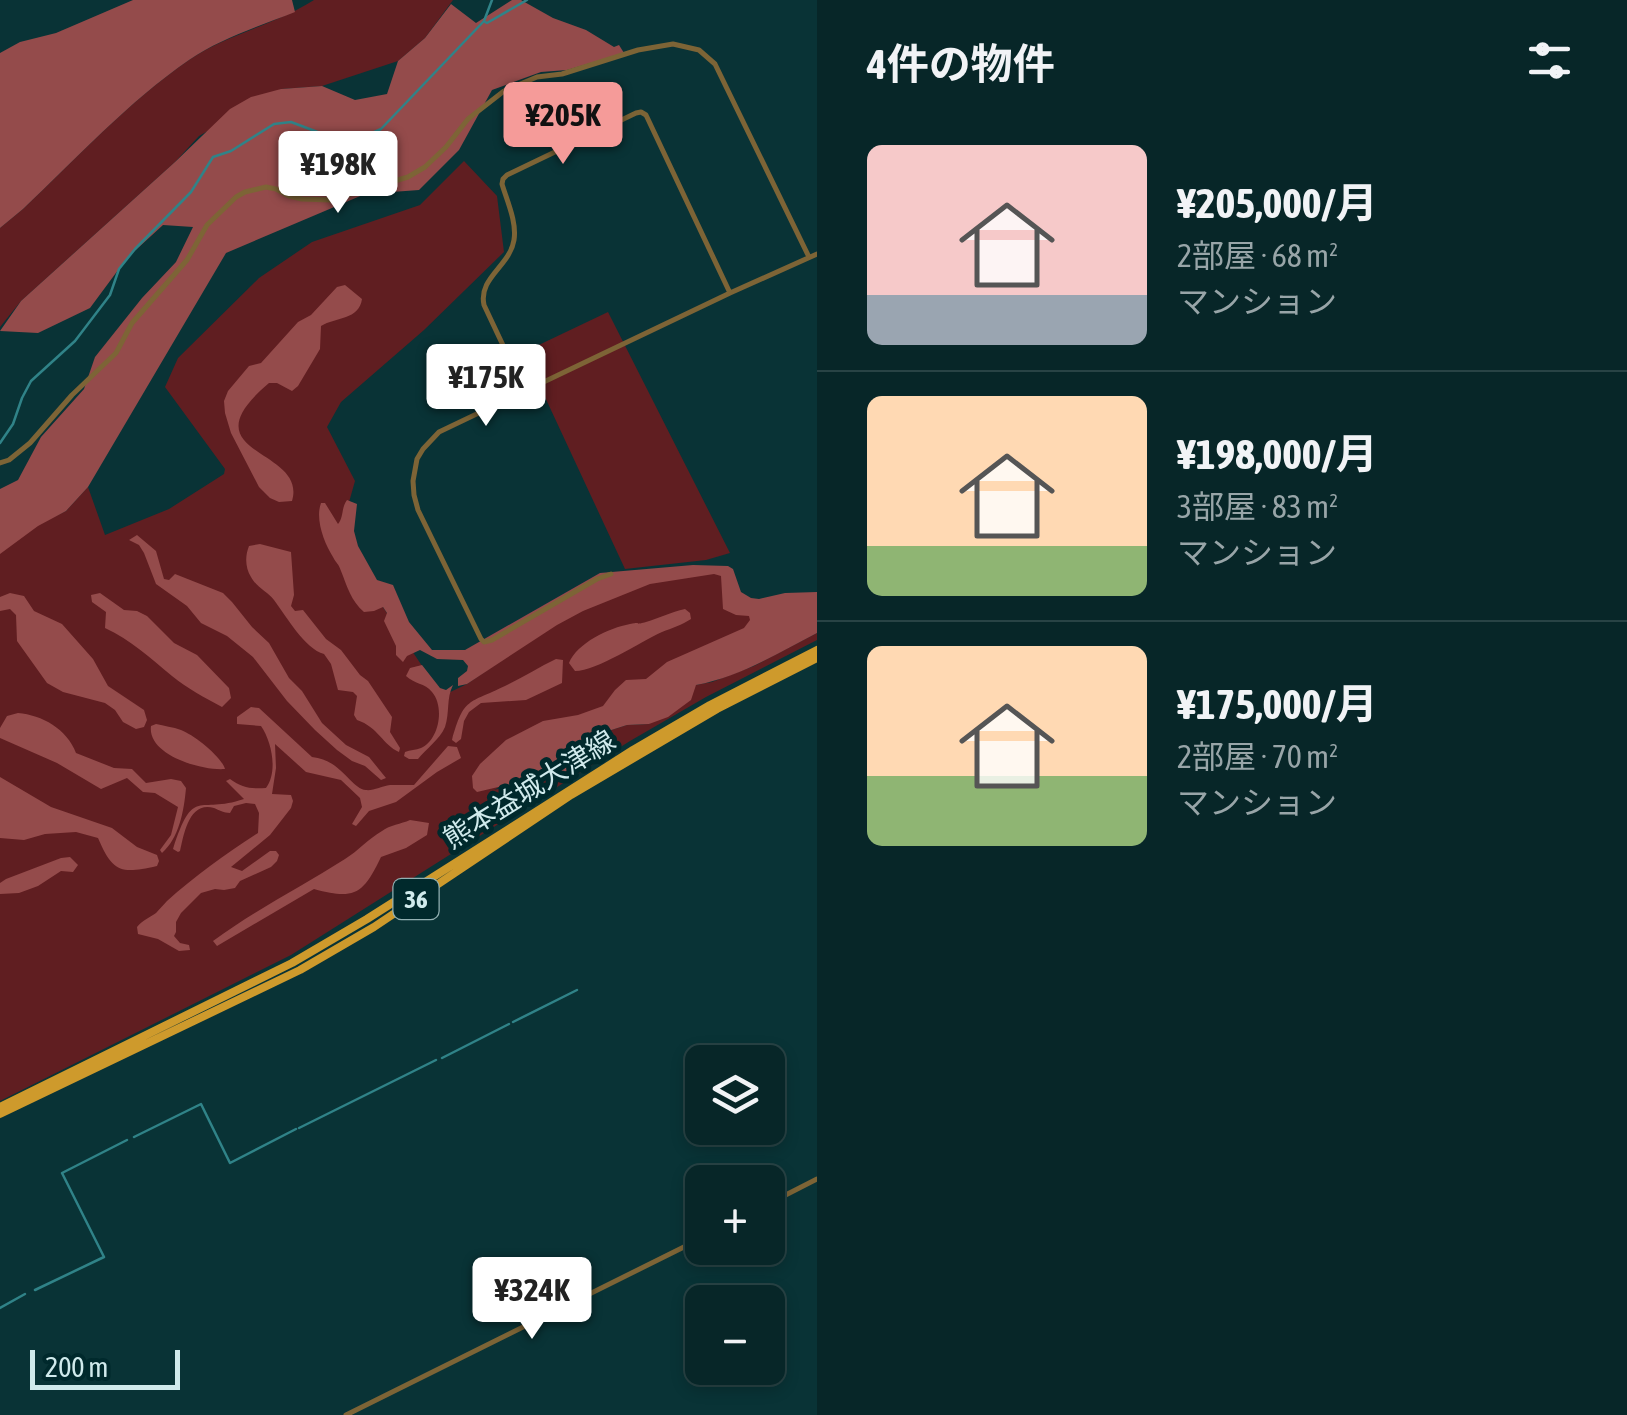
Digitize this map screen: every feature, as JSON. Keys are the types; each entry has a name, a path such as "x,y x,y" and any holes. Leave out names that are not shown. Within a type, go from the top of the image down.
{"main road":[{"name":"熊本益城大津線","path":"0,1111 292,963 633,750 817,650"},
{"name":"熊本益城大津線","path":"0,1111 300,970 374,927 571,795 717,709 817,658"}],"street":[{"path":"0,462 9,460 30,443 116,353 132,323 186,260 207,226 236,197 276,188 302,199 330,200 408,177 424,168 468,119 504,91 650,46 681,44 698,50 715,64 809,257"},
{"path":"525,392 482,295 509,255 514,240 514,224 502,184 507,174 641,112 730,293"},
{"path":"611,574 484,642 418,510 413,481 423,449 439,432 817,254"},
{"path":"785,1195 817,1179"},
{"path":"346,1415 685,1246"}],"shaded area":[{"path":"133,0 292,0 295,12 214,45 167,76 0,228 0,53"},
{"path":"314,0 453,0 425,38 398,61 322,86 281,89 199,136 21,301 0,327 0,228 124,112 189,60"},
{"path":"512,0 521,0 614,47 619,45 624,53 567,70 541,72 492,90 459,150 419,190 365,194 226,253 88,487 66,511 0,554 0,489 18,480 41,437 84,389 95,357 176,262 193,227 163,225 127,258 90,308 38,333 0,331 21,301 230,109 251,97 281,89 322,86 355,100 387,94 398,61 425,38 451,4 476,23"},
{"path":"464,161 497,196 504,252 424,330 341,402 327,427 355,481 342,527 343,547 442,696 467,684 610,586 724,570 729,585 762,614 756,634 494,790 567,771 605,732 649,724 696,685 754,666 817,633 817,640 630,741 291,955 0,1101 0,543 66,511 88,487 105,535 169,509 224,474 225,469 165,387 178,358 259,278 312,242 420,205"},
{"path":"345,285 362,299 360,306 346,317 321,326 320,349 298,386 292,391 269,383 246,407 239,425 243,438 283,470 292,483 292,501 279,502 259,487 231,433 224,401 249,366 261,363 298,322 311,315 337,287"},
{"path":"608,312 730,553 706,560 625,569 524,352"},
{"path":"347,500 357,504 354,531 377,580 393,585 409,622 432,650 465,650 600,573 693,565 728,566 733,569 741,592 751,598 817,592 817,633 743,670 696,685 691,700 668,717 605,732 567,771 477,792 472,776 506,740 543,721 603,706 626,680 646,679 667,662 744,628 749,616 723,609 721,576 650,584 583,611 458,686 458,678 468,666 463,660 437,659 420,650 403,662 396,655 383,607 364,612 353,598 326,545 319,516 321,503 325,503 338,524"},
{"path":"137,535 156,551 164,579 175,574 223,593 269,643 322,723 346,745 369,757 386,778 381,780 337,750 287,701 253,657 227,636 201,623 187,606 156,584 144,553 129,540"},
{"path":"260,544 291,552 291,606 295,611 303,610 368,681 392,717 390,732 399,752 357,720 357,696 338,690 324,654 303,639 274,600 253,581 247,554 249,546"},
{"path":"10,593 24,596 34,611 62,624 93,659 108,686 144,710 144,727 136,729 123,722 105,703 63,692 47,683 17,641 16,615 10,609 0,611 0,597"},
{"path":"100,593 124,610 147,616 174,643 197,655 229,688 231,698 222,707 209,700 105,628 106,612 92,602 91,595"},
{"path":"685,609 691,619 606,661 575,671 569,663 586,643 604,633"},
{"path":"556,659 563,660 562,683 526,700 481,703 464,721 461,739 456,743 452,740 460,716 469,704"},
{"path":"422,665 440,688 446,690 453,685 443,731 418,759 409,759 405,752 427,744 438,723 438,706 432,692 406,676 410,668"},
{"path":"251,707 259,708 312,757 331,763 366,790 414,785 448,746 457,747 461,758 396,802 369,811 356,826 352,824 362,807 360,798 341,780 306,772 275,744 272,794 291,795 291,808 270,835 231,867 242,871 270,851 279,855 277,861 240,881 235,888 201,893 176,922 174,936 189,945 190,950 179,951 158,939 138,934 137,927 200,874 258,833 259,813 255,804 234,806 230,813 206,807 189,820 180,851 173,849 192,809 244,799 226,781 266,788 270,781 271,748 261,726 237,724 237,717"},
{"path":"18,713 53,725 67,737 76,753 114,768 132,769 146,783 181,781 186,788 182,815 168,847 162,853 160,850 171,835 178,807 155,793 143,792 127,778 101,789 57,763 0,738 0,728 7,716"},
{"path":"156,724 193,736 213,752 225,769 190,764 167,753 152,736 151,726"},
{"path":"0,777 51,807 112,828 137,847 157,855 157,866 120,868 108,858 98,838 76,832 24,840 0,838"},
{"path":"410,820 429,823 427,835 381,857 369,880 356,891 339,894 314,889 217,946 213,941 345,859 385,829"},
{"path":"70,857 78,865 73,872 61,871 19,893 0,894 0,883 6,879"}],"waterway":[{"path":"0,443 13,424 31,381 75,341 110,295 119,269 191,192 213,157 231,151 274,124 291,122 336,139 361,138 381,129 484,21 492,0"},
{"path":"485,22 527,0"},
{"path":"513,1022 577,990"},
{"path":"442,1058 509,1024"},
{"path":"299,1128 436,1060"},
{"path":"134,1137 201,1104 230,1163 296,1129"},
{"path":"35,1290 104,1257 62,1173 127,1140"},
{"path":"0,1308 25,1294"}]}
